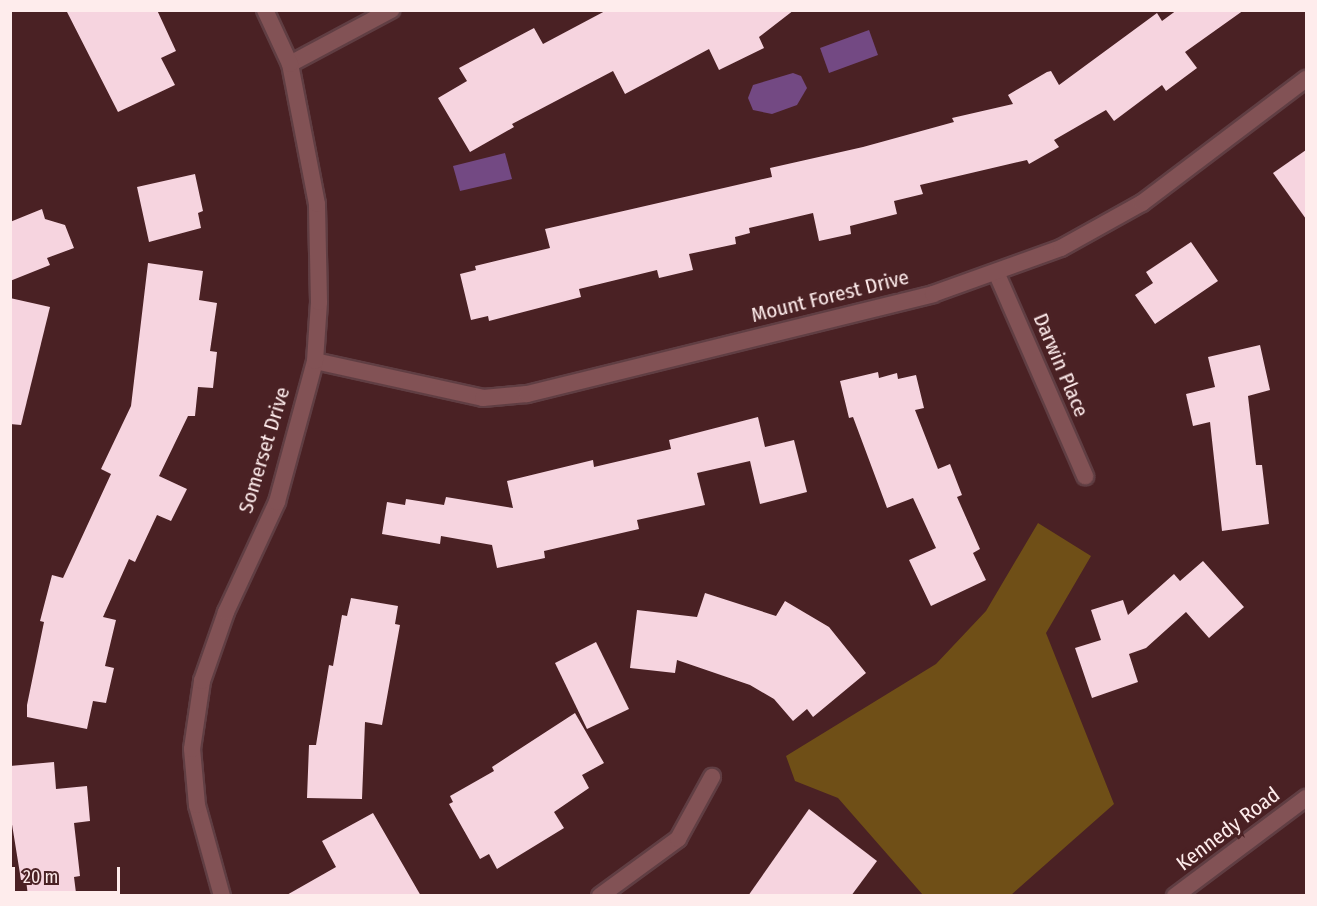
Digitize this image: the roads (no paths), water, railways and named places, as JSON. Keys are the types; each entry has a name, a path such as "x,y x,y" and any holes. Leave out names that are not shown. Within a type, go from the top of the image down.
{"street":[{"name":"Somerset Drive","path":"222,896 197,805 192,748 202,681 226,612 277,502 315,361 319,302 317,204 290,64 266,10"},
{"path":"290,64 391,10"},
{"name":"Mount Forest Drive","path":"315,361 483,398 527,394 933,294 1061,248 1142,203 1306,79"},
{"name":"Darwin Place","path":"996,272 1085,476"},
{"path":"600,896 678,839 712,777"},
{"name":"Kennedy Road","path":"1176,896 1306,798"}]}
